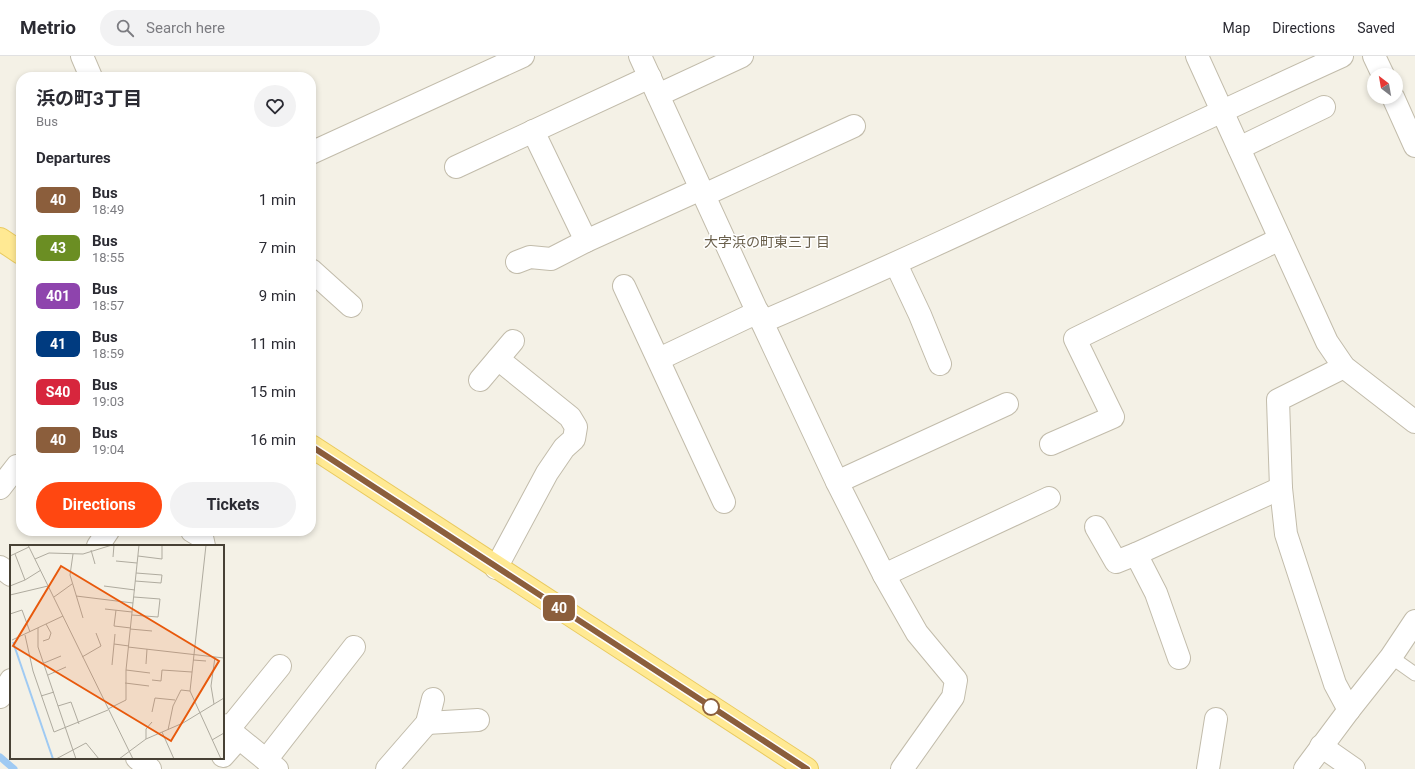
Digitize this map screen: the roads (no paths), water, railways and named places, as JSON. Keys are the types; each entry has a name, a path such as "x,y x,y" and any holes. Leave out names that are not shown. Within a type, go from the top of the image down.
{"main road":[{"path":"0,239 16,250"},
{"path":"316,449 496,568 807,769"}],"street":[{"path":"82,56 89,72"},
{"path":"316,151 523,56"},
{"path":"640,56 837,482 884,576 917,633 956,680 953,697 902,769"},
{"path":"456,167 533,131 654,86 742,56"},
{"path":"1196,56 1327,342 1344,367 1415,422"},
{"path":"658,359 896,264 1342,56"},
{"path":"1374,56 1380,68"},
{"path":"1396,104 1415,146"},
{"path":"1239,148 1324,107"},
{"path":"516,262 530,257 551,259 586,242 854,126"},
{"path":"533,131 586,242"},
{"path":"1051,444 1113,417 1075,338 1280,239"},
{"path":"896,264 920,315 940,364"},
{"path":"316,274 351,306"},
{"path":"624,286 724,502"},
{"path":"480,380 513,341"},
{"path":"496,568 547,473 564,448 574,439 576,428 570,417 498,359"},
{"path":"1344,367 1278,400 1281,488 1286,534 1334,684 1349,710"},
{"path":"837,482 1007,404"},
{"path":"0,488 16,467"},
{"path":"1096,527 1116,562 1281,488"},
{"path":"884,576 1049,498"},
{"path":"99,545 105,536"},
{"path":"200,536 204,545"},
{"path":"1136,554 1156,593 1179,658"},
{"path":"0,567 10,574"},
{"path":"1305,769 1321,746 1391,657 1415,621"},
{"path":"230,731 272,764 354,648"},
{"path":"224,750 230,731 280,666"},
{"path":"0,696 10,681"},
{"path":"387,769 427,723 433,699"},
{"path":"1208,769 1216,719"},
{"path":"427,723 478,720"},
{"path":"1321,746 1354,769"},
{"path":"138,759 150,769"},
{"path":"212,769 220,759"}],"lane":[{"path":"1391,657 1415,674"}],"waterway":[{"path":"0,757 14,769"}],"district":[{"name":"大字浜の町東三丁目","path":"767,242"}]}
